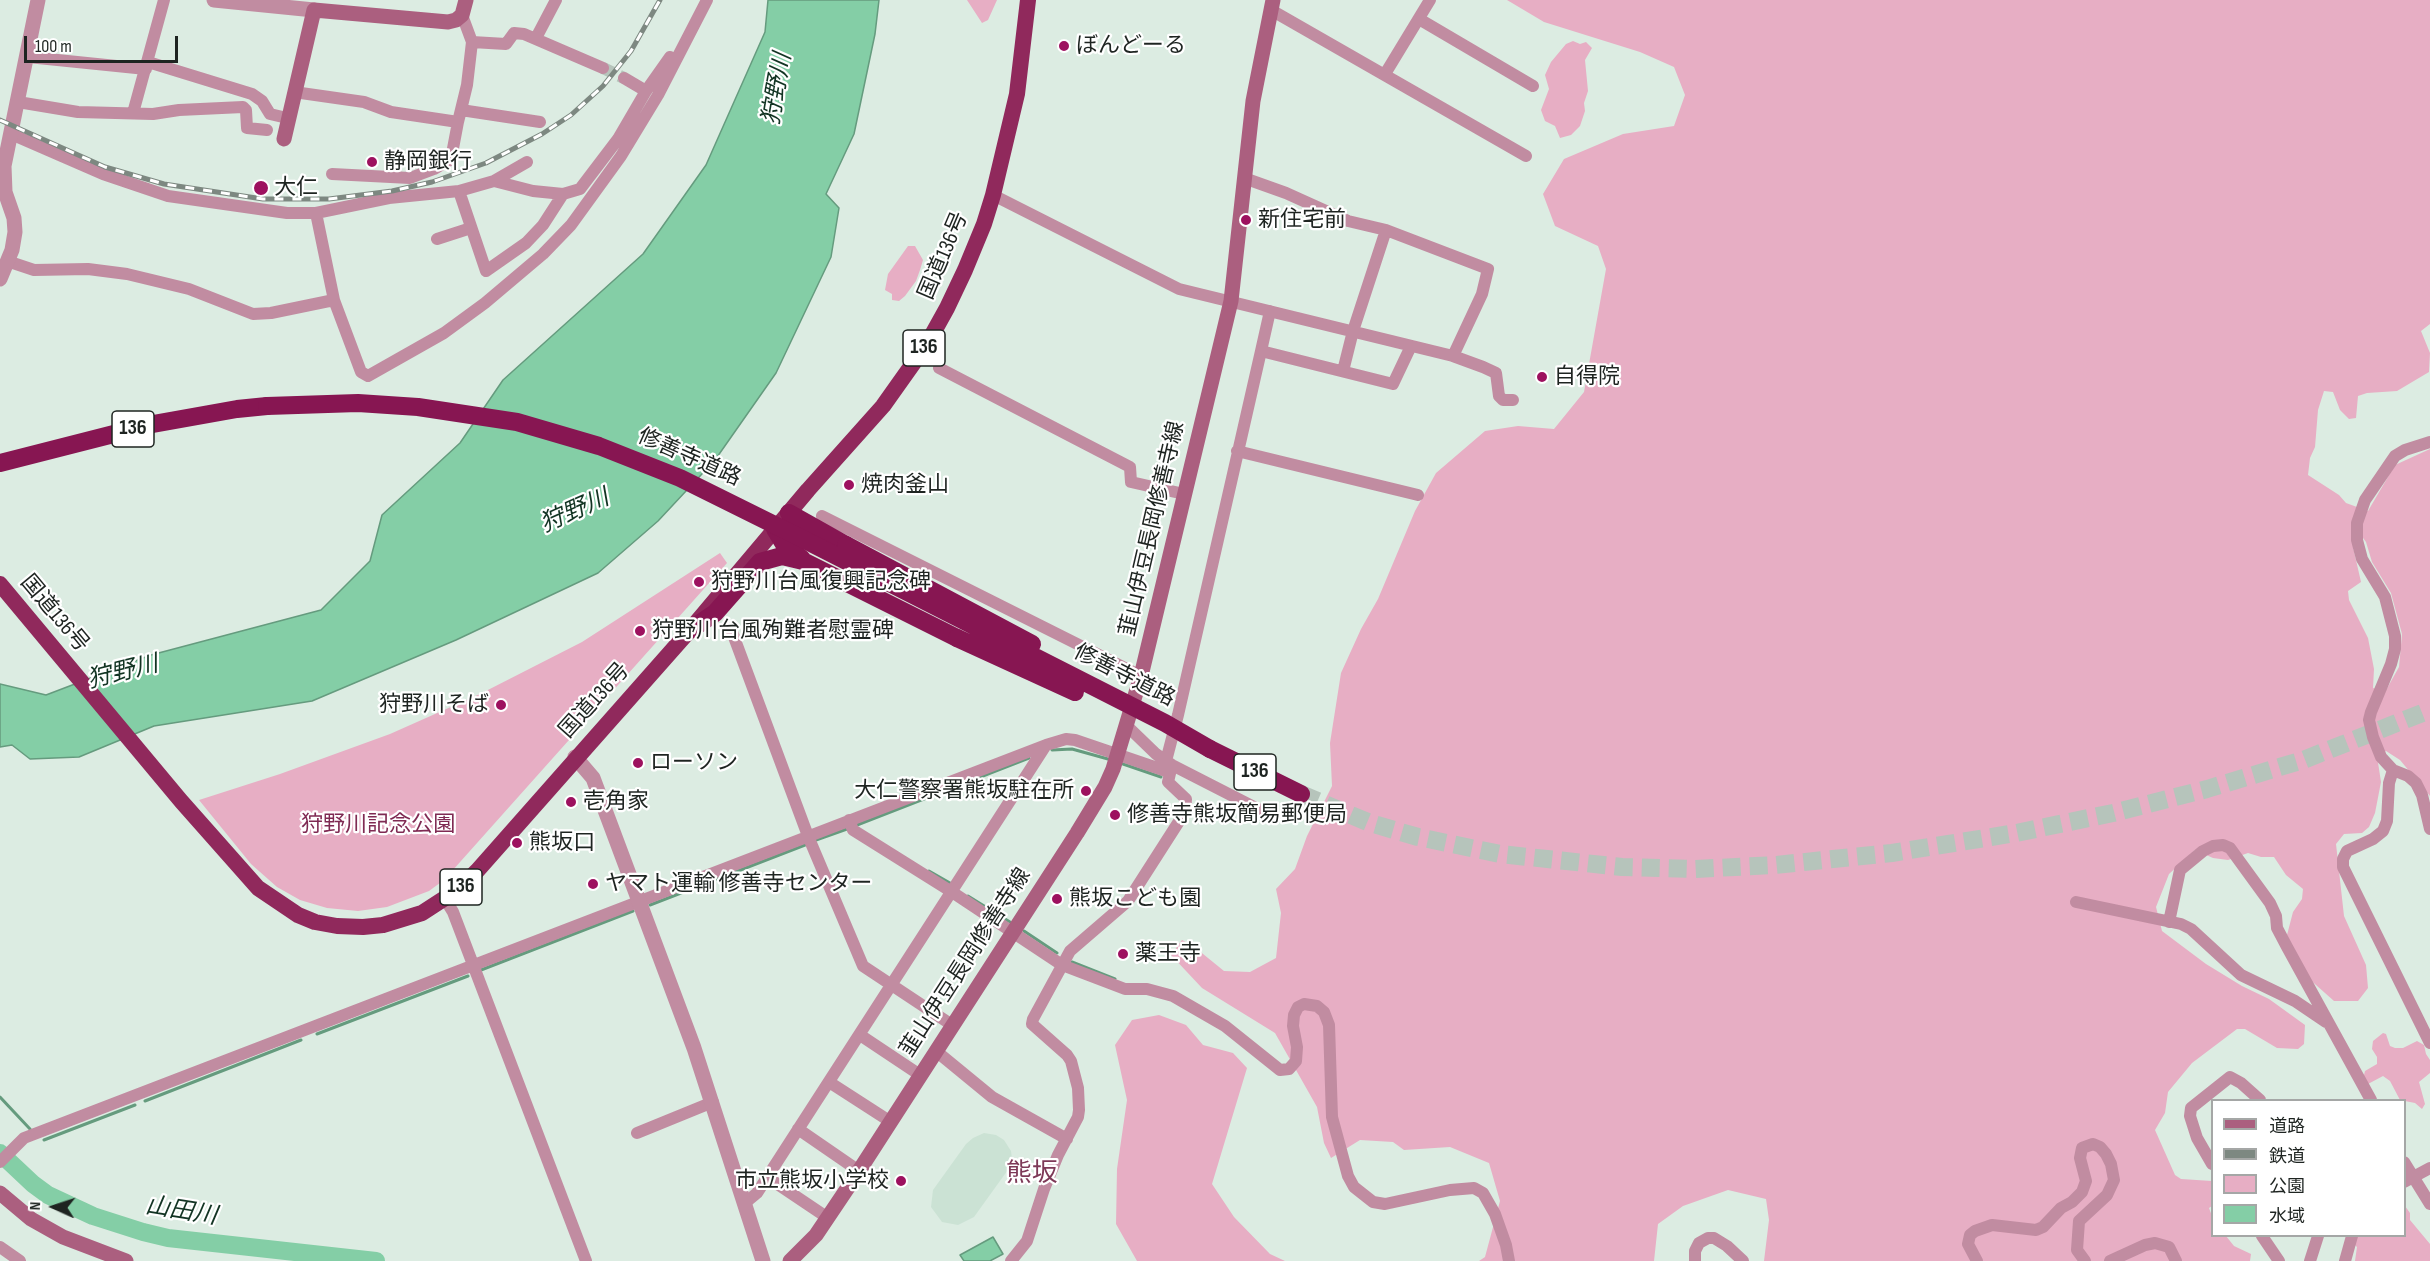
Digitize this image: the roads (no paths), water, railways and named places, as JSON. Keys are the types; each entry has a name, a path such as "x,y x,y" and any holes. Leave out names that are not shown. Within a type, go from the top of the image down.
{"highway":[{"name":"国道136号","path":"0,584 177,797 258,888 298,915 315,922 337,926 373,926 396,922 422,913 459,889 477,871 690,630 883,406 927,344 947,309 965,270 993,195 1017,94 1028,0"},
{"name":"修善寺道路","path":"0,463 153,424 267,406 358,403 398,405 468,413 517,422 599,446 680,478 1301,794"},
{"path":"789,513 823,525 846,545 973,611 1114,689 1146,707 1165,723"},
{"path":"775,530 784,544 801,556 803,561"},
{"path":"690,630 715,613 760,562 782,556 803,561 825,571 957,638 1153,728 1210,748"}],"main road":[{"path":"284,139 287,118 314,10 448,22 462,15 466,0"},
{"name":"韮山伊豆長岡修善寺線","path":"795,1260 828,1218 1013,932 1105,787 1118,755 1141,676 1231,301 1253,101 1272,5"},
{"path":"0,1193 31,1219 63,1237 126,1261"}],"street":[{"path":"0,279 12,250 15,232 14,218 5,192 3,176 38,0"},
{"path":"133,113 164,0"},
{"path":"214,0 286,4 314,10"},
{"path":"536,38 556,0"},
{"path":"316,213 334,300 361,372 368,376 452,327 530,266 571,225 621,156 658,95 707,0"},
{"path":"1385,74 1430,0"},
{"path":"1272,5 1526,156"},
{"path":"332,174 410,178 452,159 472,42 462,15"},
{"path":"1419,19 1533,86"},
{"path":"472,42 506,44 514,33 524,34 603,68"},
{"path":"494,181 533,191 563,194 580,189 618,139 646,91 675,51 684,44"},
{"path":"28,57 147,66 252,94 262,101 270,114 287,118"},
{"path":"624,78 646,91"},
{"path":"294,92 364,102 391,112 540,122"},
{"path":"18,102 78,112 153,114 243,106 246,110 247,128 267,130"},
{"path":"12,134 103,174 168,196 287,213 316,213 389,198 459,191 494,181 527,162"},
{"path":"1244,178 1286,193 1348,221 1386,230 1488,269 1482,294 1453,356"},
{"path":"459,191 486,271 526,243 543,225 563,194"},
{"path":"993,195 1179,289 1453,356 1496,373 1499,396 1503,400 1513,400"},
{"path":"437,239 471,228"},
{"path":"1343,371 1353,331 1386,230"},
{"path":"7,261 34,270 88,269 127,274 189,289 253,314 271,313 334,300"},
{"path":"1011,1261 1027,1241 1044,1190 1078,1117 1079,1110 1075,1074 1067,1055 1032,1024 1033,1019 1075,945 1128,901 1185,812 1186,799 1168,782 1169,766 1237,451 1270,311"},
{"path":"1261,351 1393,384 1411,346"},
{"path":"939,368 1130,466 1131,482 1184,494"},
{"path":"2430,442 2405,450 2395,456 2366,500 2356,523 2357,540 2362,559 2385,597 2395,636 2395,649 2391,664 2369,720 2375,746 2381,758 2393,770 2408,776 2416,783 2422,795 2430,829"},
{"path":"1237,451 1418,495"},
{"path":"823,525 913,571 933,572 1141,676"},
{"path":"731,629 808,836 863,966 952,1025"},
{"path":"1126,725 1169,766"},
{"path":"0,1162 24,1138 1046,744 1075,740 1118,755 1169,766 1260,810"},
{"path":"745,1203 757,1193 1046,744"},
{"path":"576,757 593,778 713,1102 763,1261"},
{"path":"2393,770 2389,783 2387,821 2383,831 2373,839 2347,851 2343,859 2343,867 2430,1043"},
{"path":"849,820 853,830 1062,965 1125,989 1147,989 1173,996 1224,1026 1280,1070 1289,1069 1296,1061 1294,1015 1304,1004 1317,1006 1324,1012 1329,1025 1332,1117 1348,1176 1354,1187 1373,1202 1385,1204 1456,1189 1474,1188 1483,1193 1495,1214 1509,1261"},
{"path":"2169,922 2180,870 2203,850 2223,845 2230,848 2270,903 2276,916 2277,928 2370,1099"},
{"path":"445,899 453,912 586,1261"},
{"path":"2076,902 2191,929 2241,975 2295,1001 2327,1022"},
{"path":"860,1035 920,1075"},
{"path":"936,1051 992,1097 1067,1139"},
{"path":"2211,1162 2197,1138 2190,1116 2191,1108 2230,1077 2241,1083 2258,1099"},
{"path":"829,1082 891,1122"},
{"path":"637,1133 713,1102"},
{"path":"798,1129 859,1171"},
{"path":"1977,1261 1968,1244 1970,1236 1976,1231 1992,1225 2036,1230 2043,1227 2061,1208 2082,1192 2086,1181 2080,1158 2082,1148 2093,1144 2100,1146 2106,1154 2111,1164 2114,1180 2108,1195 2079,1221 2078,1250 2085,1261"},
{"path":"2430,1168 2407,1179 2430,1202"},
{"path":"767,1177 828,1218"},
{"path":"2263,1237 2279,1261"},
{"path":"2310,1261 2318,1237"},
{"path":"2345,1261 2352,1237"},
{"path":"1695,1261 1695,1251 1699,1243 1708,1238 1714,1238 1727,1246 1743,1261"},
{"path":"2110,1261 2145,1245 2156,1243 2169,1247 2176,1261"},
{"path":"0,1247 20,1261"}],"water":[{"name":"狩野川","path":"768,0 879,0 875,34 854,134 826,194 839,208 831,257 776,373 715,460 658,521 598,573 456,640 312,701 154,726 79,757 30,759 12,745 0,747 0,684 46,695 151,655 321,610 370,561 382,515 460,443 503,380 643,254 706,165 765,32"},
{"path":"993,1237 1003,1254 990,1261 964,1261 960,1255"}],"waterway":[{"path":"1052,750 1072,749 1108,759"},
{"path":"857,825 1029,758"},
{"path":"1123,764 1161,777"},
{"path":"816,840 847,829"},
{"path":"650,905 805,845"},
{"path":"929,871 950,883"},
{"path":"968,896 1010,922"},
{"path":"481,970 633,911"},
{"path":"1024,931 1057,953"},
{"path":"1072,962 1115,979"},
{"path":"317,1034 468,976"},
{"path":"145,1101 301,1040"},
{"path":"0,1097 30,1129"},
{"path":"44,1140 135,1105"},
{"name":"山田川","path":"0,1153 48,1195 93,1216 143,1232 168,1238 376,1261"}],"tunnel":[{"path":"603,68 624,78"},
{"path":"1301,794 1370,823 1418,837 1500,854 1622,867 1695,869 1775,865 1892,853 2016,833 2113,813 2207,789 2303,760 2430,710"}],"railway":[{"path":"0,120 105,167 164,184 263,199 329,199 392,191 432,182 486,163 542,134 571,115 603,86 631,51 660,0"}],"place":[{"name":"ぼんどーる","path":"1064,46"},
{"name":"静岡銀行","path":"372,162"},
{"name":"大仁","path":"261,188"},
{"name":"新住宅前","path":"1246,220"},
{"name":"自得院","path":"1542,377"},
{"name":"焼肉釜山","path":"849,485"},
{"name":"狩野川台風復興記念碑","path":"699,582"},
{"name":"狩野川台風殉難者慰霊碑","path":"640,631"},
{"name":"狩野川そば","path":"501,705"},
{"name":"ローソン","path":"638,763"},
{"name":"大仁警察署熊坂駐在所","path":"1086,791"},
{"name":"壱角家","path":"571,802"},
{"name":"修善寺熊坂簡易郵便局","path":"1115,815"},
{"name":"熊坂口","path":"517,843"},
{"name":"ヤマト運輸 修善寺センター","path":"593,884"},
{"name":"熊坂こども園","path":"1057,899"},
{"name":"薬王寺","path":"1123,954"},
{"name":"市立熊坂小学校","path":"901,1181"}],"district":[{"name":"熊坂","path":"1032,1174"}],"park label":[{"name":"狩野川記念公園","path":"378,825"}]}
